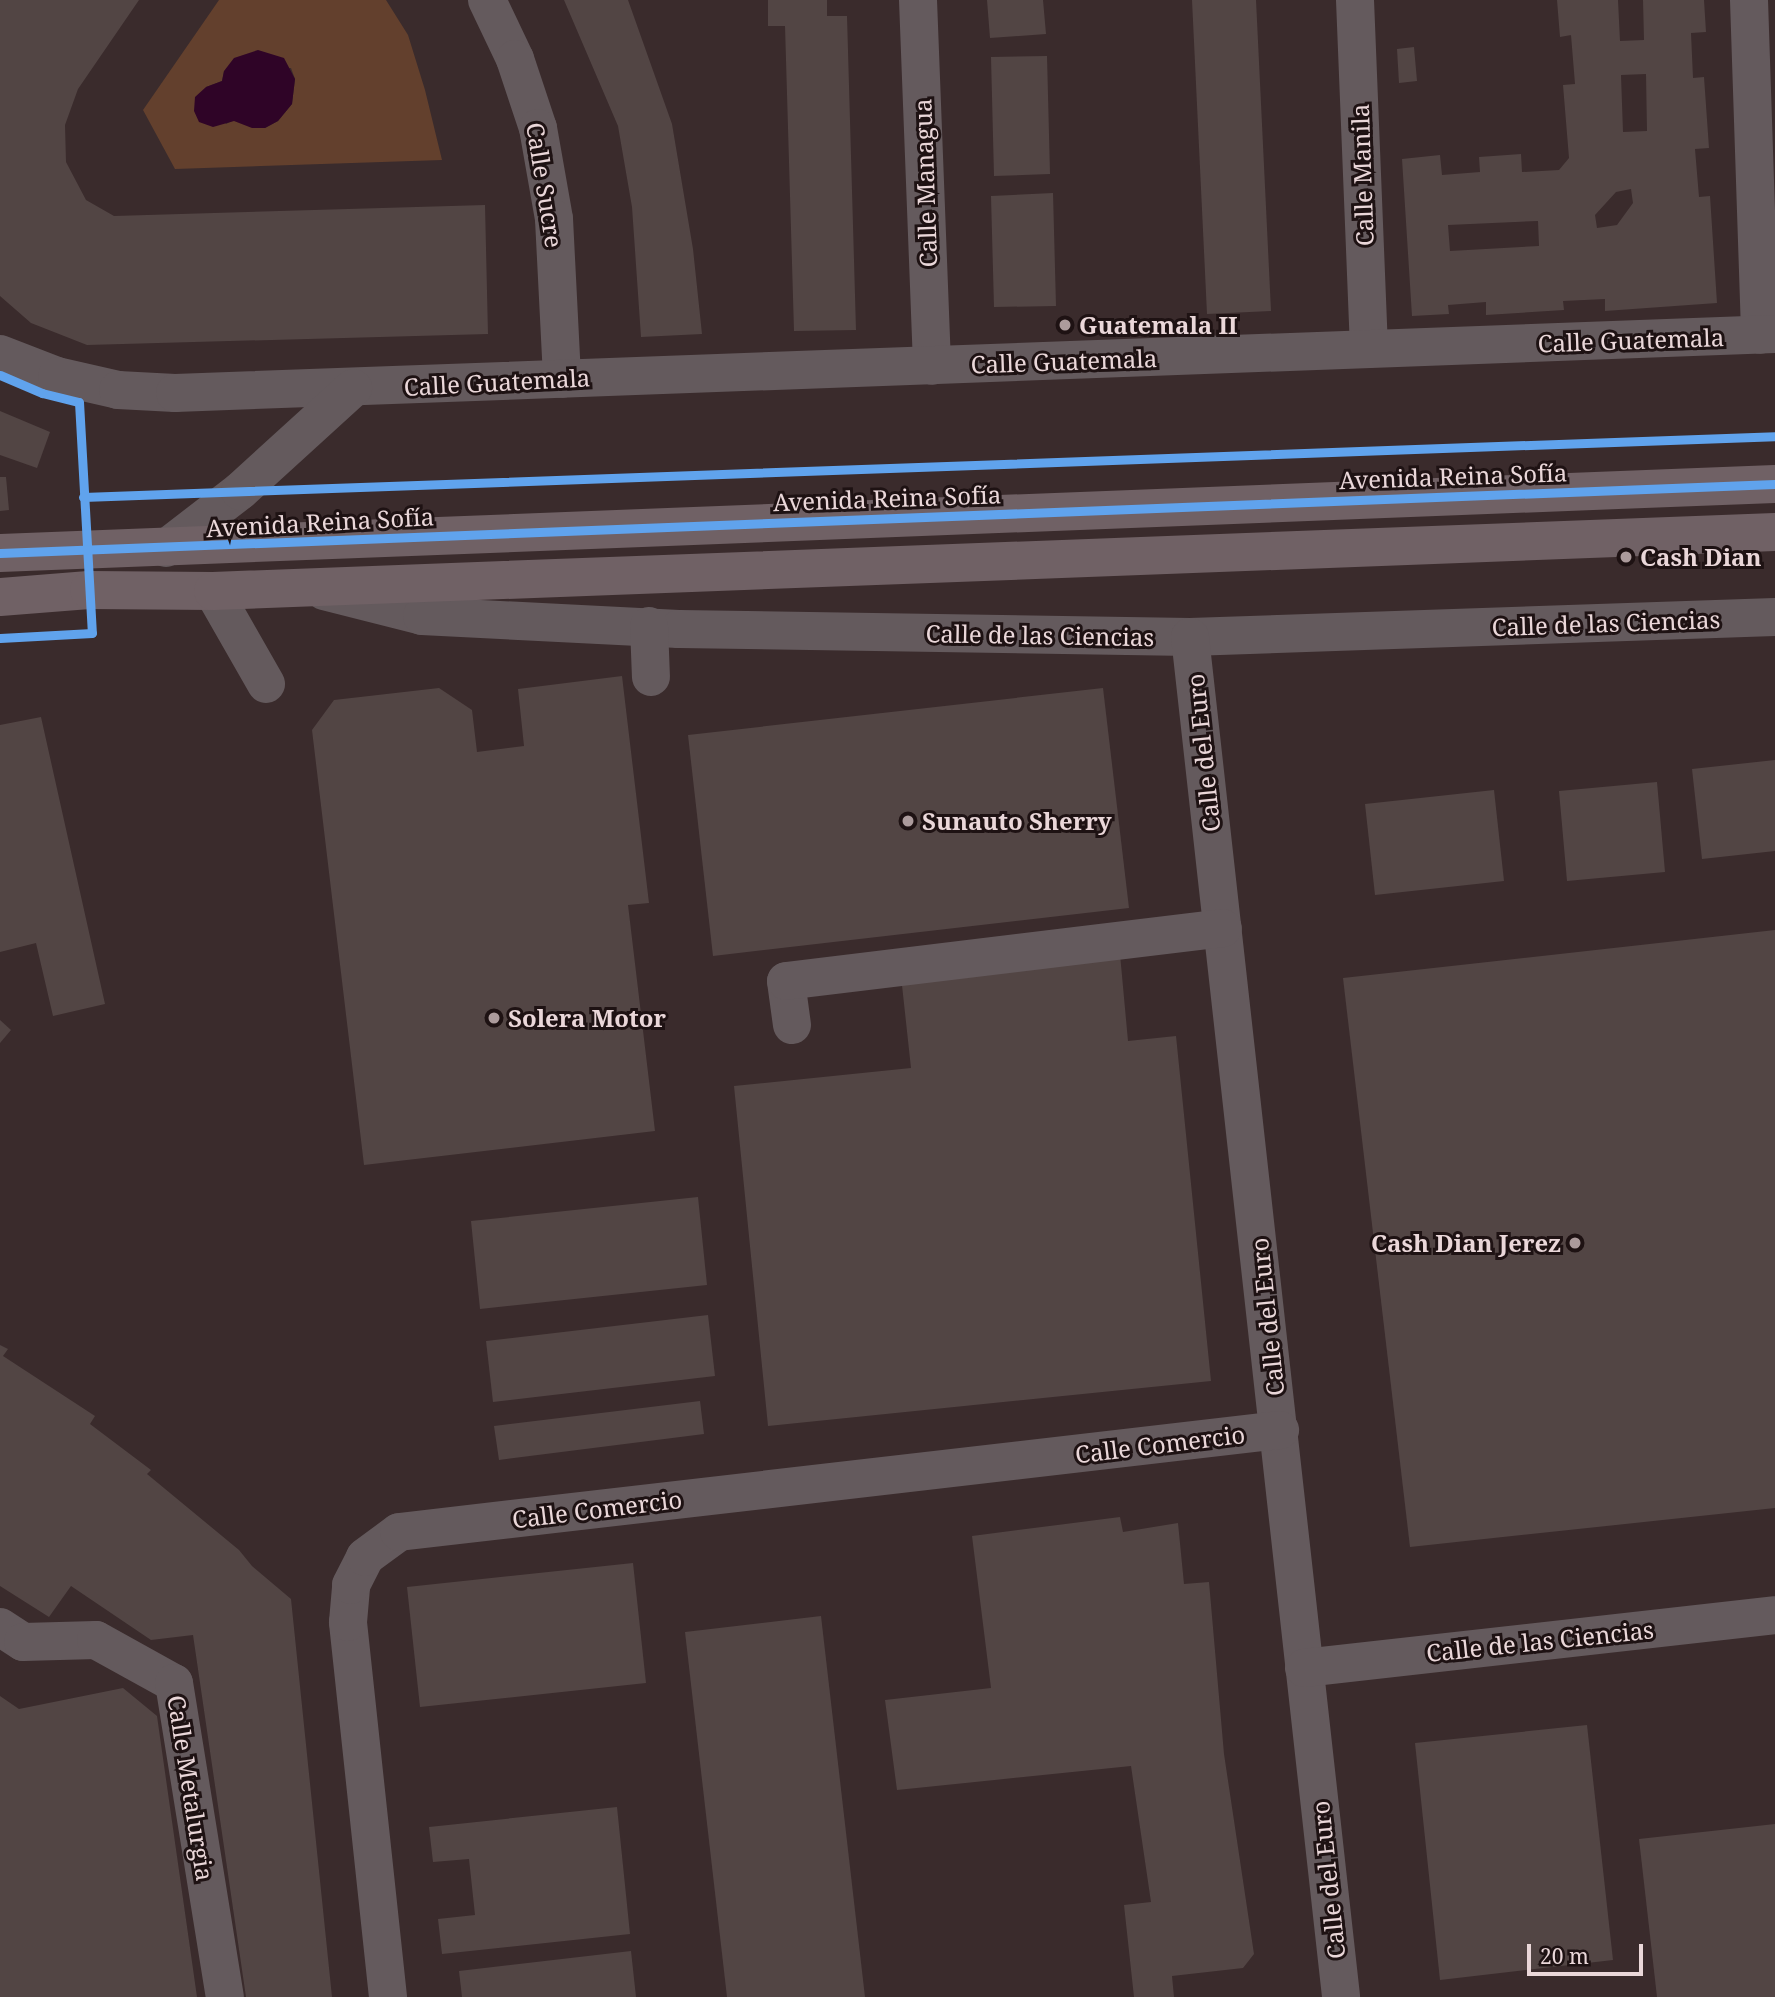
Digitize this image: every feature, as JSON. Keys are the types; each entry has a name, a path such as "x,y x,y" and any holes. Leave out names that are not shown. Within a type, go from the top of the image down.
{"main road":[{"name":"Avenida Reina Sofía","path":"0,552 166,548 687,524 1775,484"},
{"path":"0,597 89,590 214,591 1775,532"}],"street":[{"name":"Calle Sucre","path":"487,0 515,59 538,128 554,219 562,379"},
{"name":"Calle Managua","path":"918,0 932,366"},
{"name":"Calle Manila","path":"1355,0 1369,349"},
{"path":"1749,0 1768,334"},
{"name":"Calle Guatemala","path":"0,354 57,376 118,390 175,393 1768,334"},
{"path":"166,548 240,491 353,388"},
{"name":"Calle de las Ciencias","path":"308,587 422,616 649,626 1189,637 1775,617"},
{"path":"214,591 266,684"},
{"path":"649,626 651,677"},
{"name":"Calle del Euro","path":"1189,637 1280,1430 1341,1997"},
{"path":"792,1025 786,981 1223,928"},
{"name":"Calle Comercio","path":"388,1997 348,1622 351,1585 365,1557 399,1532 1280,1430"},
{"name":"Calle de las Ciencias","path":"1304,1668 1775,1615"},
{"name":"Calle Metalurgia","path":"0,1627 23,1642 96,1640 174,1683 225,1997"}],"shaded area":[{"path":"219,0 386,0 408,35 442,160 175,169 143,110","holes":["291,68 295,79 292,104 278,121 265,128 234,120 226,124 206,87 222,81 224,71"]},
{"path":"258,50 284,58 295,79 292,104 278,121 265,128 252,128 234,121 213,127 199,122 194,111 195,97 206,87 222,81 224,71 234,58"}],"building":[{"path":"0,0 139,0 78,89 65,125 66,162 86,200 114,216 485,205 488,334 87,345 31,323 0,296"},
{"path":"564,0 628,0 672,124 693,249 702,334 641,337 632,207 618,126"},
{"path":"768,0 827,0 827,16 847,16 856,330 794,331 785,26 768,26"},
{"path":"987,0 1043,0 1046,34 990,38"},
{"path":"1192,0 1256,0 1271,311 1207,314"},
{"path":"1557,0 1618,0 1620,41 1644,40 1643,0 1704,0 1706,32 1691,33 1693,78 1704,77 1709,148 1695,149 1699,197 1710,196 1717,303 1605,311 1605,299 1563,301 1564,310 1486,315 1486,302 1448,305 1449,314 1412,316 1402,159 1440,155 1442,175 1480,172 1479,157 1521,154 1522,172 1559,170 1569,158 1563,85 1575,84 1571,35 1560,37","holes":["1646,74 1647,131 1623,132 1621,75","1631,189 1633,203 1617,225 1597,228 1595,215 1616,192","1538,221 1539,246 1450,251 1448,225"]},
{"path":"1414,47 1417,81 1399,83 1397,49"},
{"path":"1047,56 1050,174 994,176 991,57"},
{"path":"1053,193 1056,306 994,307 991,196"},
{"path":"0,411 50,432 37,468 0,455"},
{"path":"0,477 6,477 9,510 0,511"},
{"name":"Solera Motor","path":"622,676 649,903 628,905 655,1131 364,1165 312,730 334,700 439,688 472,710 477,752 524,746 518,689"},
{"name":"Sunauto Sherry","path":"1103,688 1129,908 713,956 688,735"},
{"path":"41,717 105,1004 53,1016 36,943 0,952 0,725"},
{"path":"1775,760 1775,851 1702,859 1692,769"},
{"path":"1657,782 1665,872 1567,881 1559,791"},
{"path":"1494,790 1504,881 1375,895 1365,804"},
{"name":"Cash Dian Jerez","path":"1775,930 1775,1508 1410,1547 1343,978"},
{"path":"1120,954 1128,1041 1176,1036 1211,1381 768,1426 734,1086 911,1068 901,976"},
{"path":"0,1020 11,1030 0,1043"},
{"path":"698,1197 707,1285 480,1309 471,1221"},
{"path":"708,1315 715,1376 493,1402 486,1341"},
{"path":"0,1345 8,1349 3,1356 95,1416 90,1424 151,1470 147,1474 239,1550 252,1566 291,1599 332,1997 246,1997 193,1635 151,1640 71,1586 49,1617 0,1586"},
{"path":"700,1401 704,1434 499,1460 494,1426"},
{"path":"1120,1517 1123,1532 1178,1523 1184,1584 1209,1582 1224,1754 1254,1954 1243,1968 1172,1976 1174,1997 1134,1997 1124,1905 1151,1902 1131,1766 897,1790 885,1700 991,1688 972,1536"},
{"path":"633,1563 646,1683 420,1707 407,1587"},
{"path":"821,1616 865,1997 727,1997 685,1632"},
{"path":"123,1688 157,1716 197,1997 0,1997 0,1696 19,1709"},
{"path":"1587,1725 1613,1960 1440,1980 1415,1743"},
{"path":"617,1807 630,1934 442,1954 438,1919 475,1915 469,1859 433,1862 429,1827"},
{"path":"1775,1824 1775,1997 1657,1997 1639,1839"},
{"path":"631,1951 636,1997 462,1997 459,1971"}],"cycle path":[{"path":"0,375 42,393 79,402 92,633 0,638"},
{"path":"83,497 1775,436"},
{"path":"0,553 1775,484"}],"place":[{"name":"Guatemala II","path":"1065,325"},
{"name":"Cash Dian","path":"1626,557"},
{"name":"Sunauto Sherry","path":"908,821"},
{"name":"Solera Motor","path":"494,1018"},
{"name":"Cash Dian Jerez","path":"1575,1243"}]}
